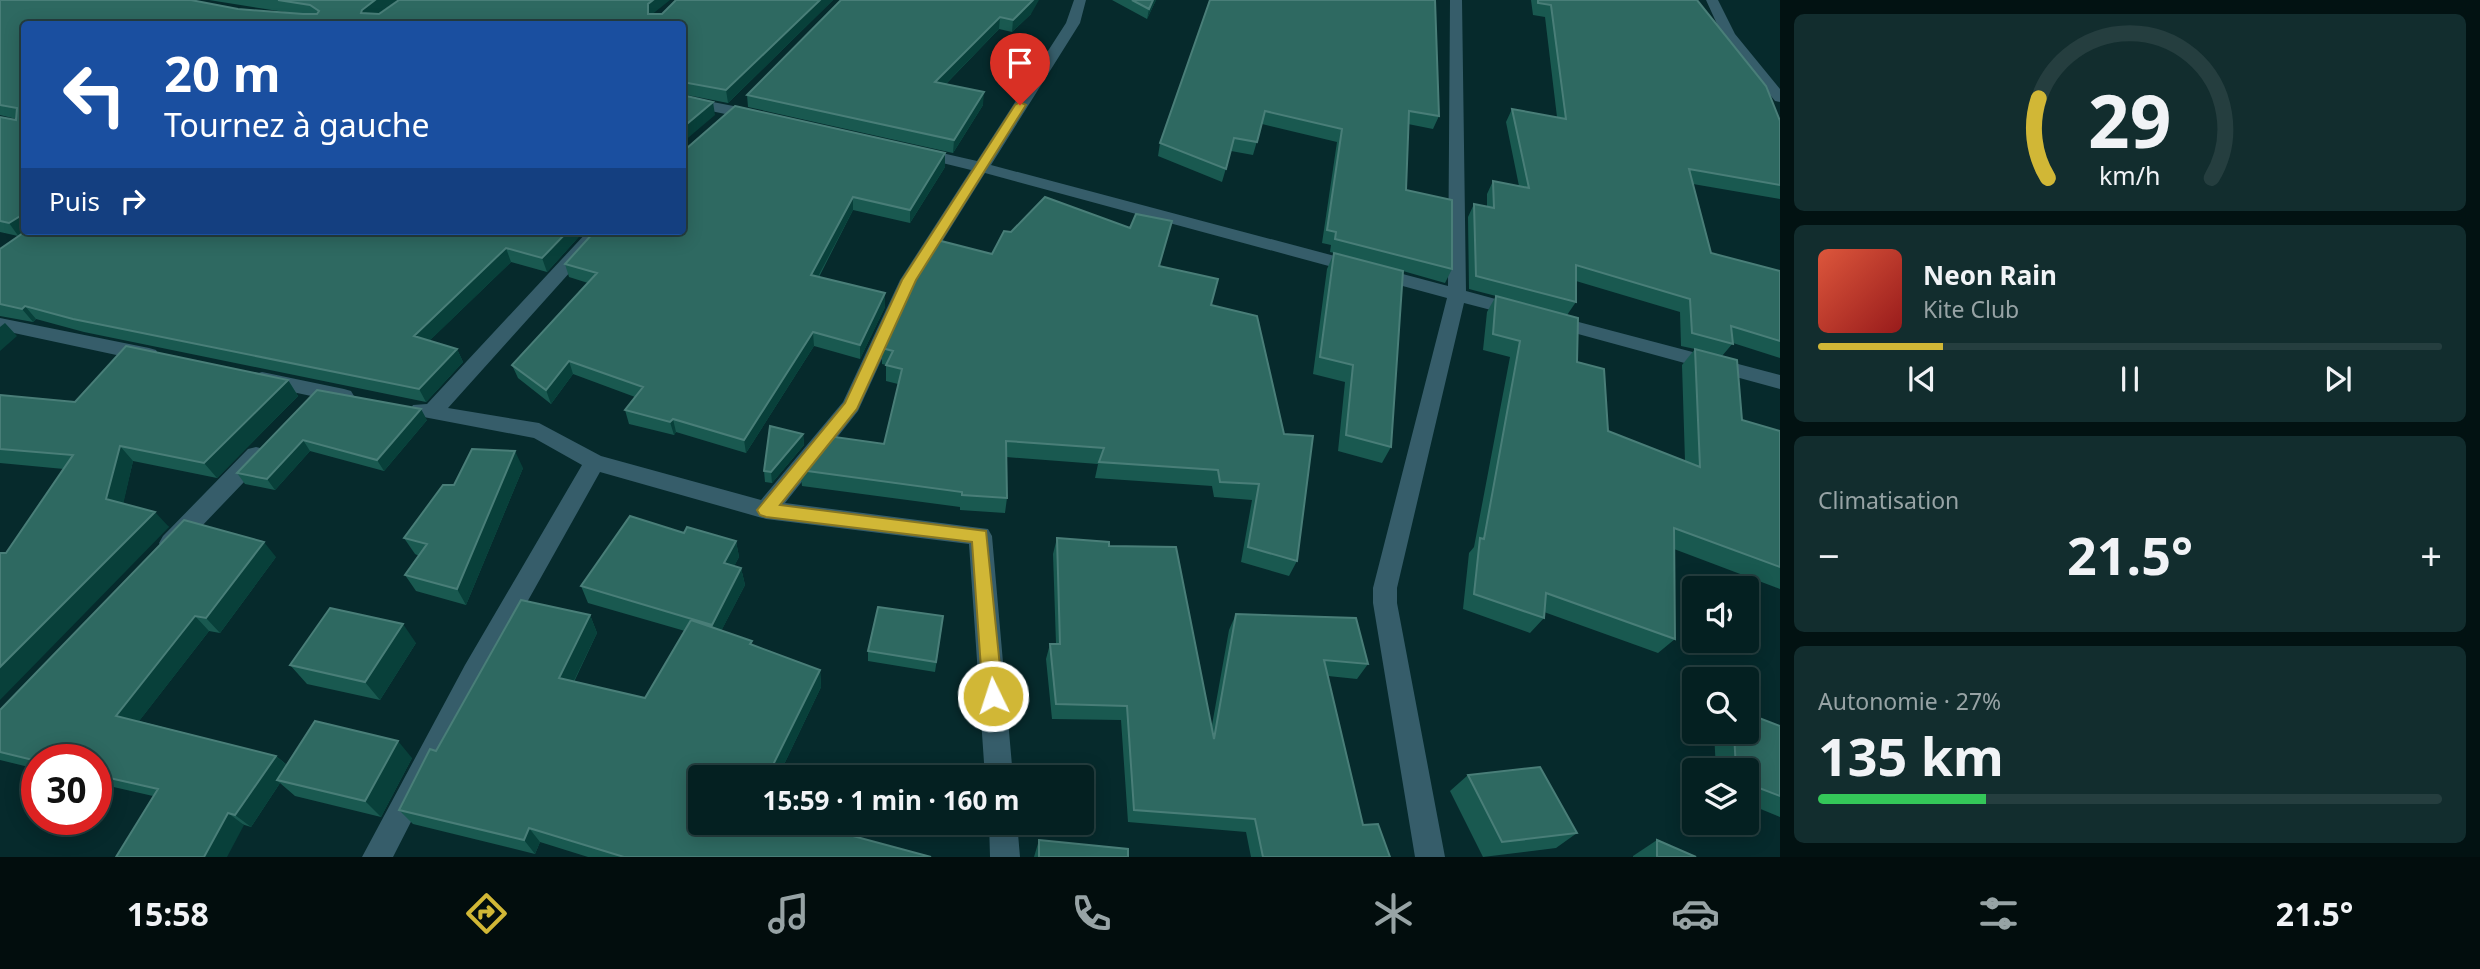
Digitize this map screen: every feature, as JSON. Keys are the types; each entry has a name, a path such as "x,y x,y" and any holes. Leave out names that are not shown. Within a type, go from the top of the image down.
{"street":[{"path":"766,510 851,405 909,280 1073,23 1080,0"},
{"path":"1430,857 1385,603 1385,588 1457,295 1456,0"},
{"path":"1712,0 1729,35 1780,98"},
{"path":"686,101 773,119"},
{"path":"903,149 981,167 1780,382"},
{"path":"431,413 594,235"},
{"path":"0,324 172,360"},
{"path":"239,374 368,400"},
{"path":"299,411 318,391"},
{"path":"406,408 539,431 596,462 766,510 980,536 998,765"},
{"path":"154,561 270,441"},
{"path":"377,857 474,673 596,462"},
{"path":"1004,835 1005,857"}],"building":[{"path":"0,0 191,0 238,9 317,14 319,11 310,5 278,0 375,0 361,13 379,14 399,0 653,0 648,4 648,14 662,14 676,0 820,0 726,90 686,83 686,21 21,21 21,216 9,223 0,221 0,117 16,120 17,108 0,105"},
{"path":"841,0 1033,0 1013,20 1000,17 935,82 984,92 954,140 747,95"},
{"path":"1132,0 1153,0 1149,9"},
{"path":"1210,0 1435,0 1439,116 1409,111 1406,190 1452,200 1452,269 1335,239 1336,232 1327,230 1342,129 1265,111 1257,142 1234,138 1226,169 1160,143"},
{"path":"1538,0 1697,0 1766,86 1780,121 1780,185 1689,169 1711,253 1780,271 1780,341 1731,326 1733,344 1692,333 1690,299 1576,265 1576,302 1476,276 1474,204 1494,208 1493,181 1529,188 1512,109 1566,119 1551,5 1538,3"},
{"path":"686,96 713,102 686,125"},
{"path":"735,106 945,153 910,210 853,197 811,275 885,293 860,345 813,332 744,440 673,419 670,422 625,410 643,387 569,361 546,390 512,365 597,273 565,264 591,235 686,235 687,148"},
{"path":"1045,197 1130,228 1136,214 1172,221 1159,266 1218,279 1211,305 1257,316 1284,434 1313,436 1297,561 1248,547 1259,484 1220,482 1218,470 1099,462 1104,448 1006,441 1007,498 962,495 962,492 800,470 828,436 884,444 902,369 886,365 893,351 882,348 921,265 937,240 992,254 1004,231 1011,232"},
{"path":"21,234 564,235 542,258 506,248 414,336 457,349 419,389 73,319 25,306 22,309 0,304 0,249"},
{"path":"1334,253 1403,271 1391,447 1346,435 1353,365 1320,357"},
{"path":"1496,296 1578,318 1577,362 1604,369 1608,431 1700,467 1695,349 1737,360 1742,420 1780,431 1780,567 1674,528 1675,639 1546,593 1544,618 1474,594 1480,538 1484,539 1520,341 1493,334"},
{"path":"126,346 288,380 204,463 120,446 106,499 155,512 0,667 0,553 6,553 73,455 0,449 0,395 75,402"},
{"path":"317,390 421,409 377,460 303,440 267,479 237,473"},
{"path":"770,426 803,434 771,472 764,471"},
{"path":"472,449 515,451 457,589 405,575 427,544 404,538 443,485 454,485"},
{"path":"630,516 684,533 687,527 736,541 724,563 741,568 712,625 581,586"},
{"path":"184,520 264,542 206,618 195,616 116,716 276,756 235,815 228,813 204,857 116,857 158,789 112,779 112,744 21,744 21,757 0,752 0,710"},
{"path":"1057,538 1109,542 1109,546 1176,547 1214,739 1236,614 1356,618 1368,664 1324,660 1363,825 1378,824 1390,857 1263,857 1255,819 1134,810 1127,706 1056,704 1050,644 1060,644"},
{"path":"521,600 590,615 559,678 645,698 691,620 752,641 750,644 820,670 773,765 688,765 688,835 849,835 931,857 624,857 529,828 524,840 399,810 430,749 436,751"},
{"path":"878,607 943,616 936,662 868,651"},
{"path":"330,608 403,624 365,682 290,665"},
{"path":"1759,718 1780,726 1780,796 1759,788 1759,758 1735,758 1735,744 1759,744"},
{"path":"315,721 398,741 365,801 277,780"},
{"path":"1540,767 1577,833 1502,842 1468,775"},
{"path":"1039,840 1128,849 1128,857 1039,857"},
{"path":"1657,840 1696,857 1657,857"}],"route":[{"path":"993,696 980,536 766,510 851,405 909,280 1020,105"}]}
